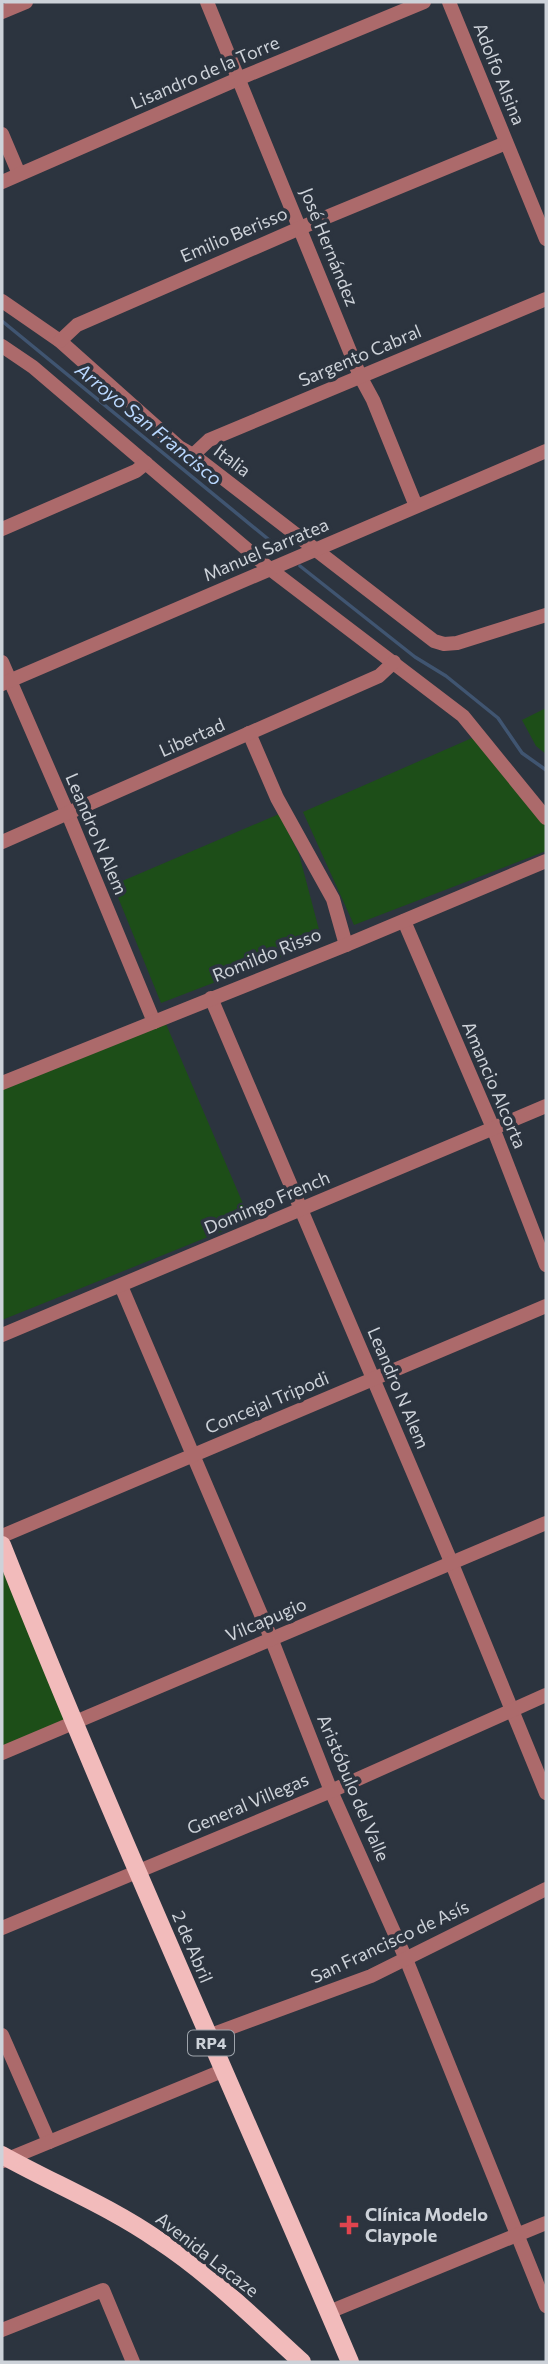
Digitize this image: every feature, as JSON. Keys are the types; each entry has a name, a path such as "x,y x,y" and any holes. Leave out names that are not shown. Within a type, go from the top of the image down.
{"main road":[{"name":"2 de Abril","path":"2,1545 74,1723 222,2071 350,2362"},
{"name":"Avenida Lacaze","path":"4,2159 95,2202 161,2241 233,2300 300,2362"}],"street":[{"path":"2,12 26,2"},
{"name":"José Hernández","path":"207,2 416,506"},
{"name":"Lisandro de la Torre","path":"2,182 238,79 424,2"},
{"name":"Adolfo Alsina","path":"449,2 546,239"},
{"path":"2,134 19,174"},
{"name":"Emilio Berisso","path":"60,341 77,325 300,228 506,143"},
{"name":"Sargento Cabral","path":"193,455 209,440 546,299"},
{"name":"Italia","path":"2,301 60,341 178,447 193,455 435,641 444,644 457,643 546,615"},
{"path":"5,352 33,367 274,567 463,716 546,818"},
{"name":"Manuel Sarratea","path":"6,682 546,452"},
{"path":"2,529 136,471 146,463"},
{"name":"Leandro N Alem","path":"2,662 6,682 68,814 153,1022"},
{"name":"Libertad","path":"2,842 379,676 394,662"},
{"path":"249,733 277,798 333,899 346,945"},
{"name":"Romildo Risso","path":"2,1083 346,945 546,861"},
{"name":"Amancio Alcorta","path":"404,921 492,1128 546,1265"},
{"name":"Leandro N Alem","path":"211,998 452,1564 546,1793"},
{"name":"Domingo French","path":"2,1335 546,1106"},
{"name":"Aristóbulo del Valle","path":"121,1286 271,1638 331,1791 406,1959 546,2306"},
{"name":"Concejal Tripodi","path":"2,1536 546,1306"},
{"name":"Vilcapugio","path":"2,1754 546,1523"},
{"name":"General Villegas","path":"2,1928 331,1791 546,1695"},
{"name":"San Francisco de Asís","path":"208,2036 340,1990 546,1889"},
{"path":"2,2035 49,2142"},
{"path":"4,2159 222,2071"},
{"path":"328,2312 546,2223"},
{"path":"2,2330 103,2290 133,2362"}],"green space":[{"path":"546,708 546,754 536,746 522,720"},
{"path":"472,738 546,822 546,851 354,925 303,812"},
{"path":"279,814 299,854 322,941 161,1003 113,885"},
{"path":"166,1024 250,1220 2,1320 2,1090"},
{"path":"2,1545 74,1723 2,1753"}],"waterway":[{"name":"Arroyo San Francisco","path":"2,321 279,548"},
{"name":"Arroyo San Francisco","path":"300,566 415,657 446,676 498,718 522,753 546,770"}],"place":[{"name":"Clínica Modelo Claypole","path":"349,2225"}]}
